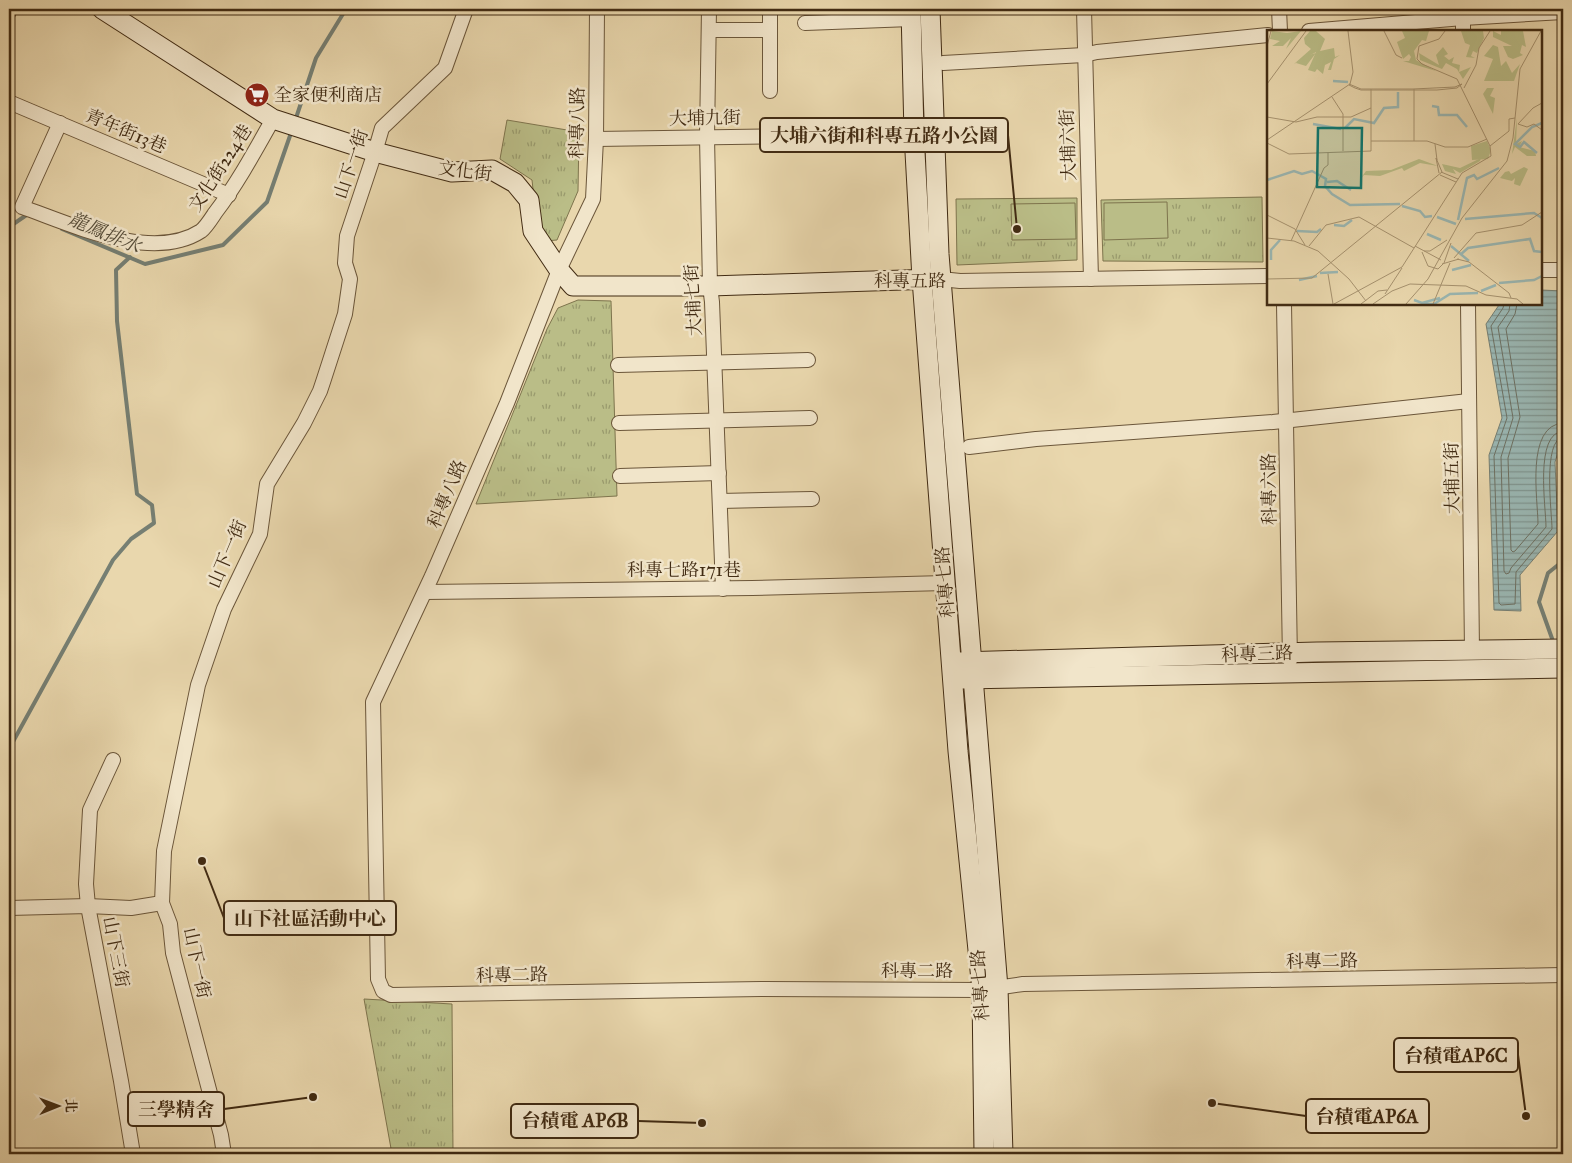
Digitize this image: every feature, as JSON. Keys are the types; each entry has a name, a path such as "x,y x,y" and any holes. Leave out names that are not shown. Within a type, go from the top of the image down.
{"street":[{"path":"102,9 273,119"},
{"name":"山下一街","path":"224,1154 221,1135 173,953 170,924 162,903 164,851 198,685 224,608 260,534 267,484 304,423 324,379 345,314 350,279 344,263 347,236 382,128 445,68 466,9"},
{"name":"科專八路","path":"391,995 383,991 378,979 373,702 424,592 507,403 559,270 593,199 596,139 596,9"},
{"name":"大埔七街","path":"709,9 710,286 723,589"},
{"path":"770,9 770,90"},
{"name":"科專七路","path":"930,9 933,134 941,279 972,670 990,989 1003,1154"},
{"name":"大埔六街","path":"1084,9 1091,279"},
{"path":"1279,9 1280,30"},
{"path":"1322,30 1563,12"},
{"path":"805,23 911,14"},
{"name":"科專七路","path":"911,14 914,134 922,280 952,671 990,989 984,1154"},
{"path":"709,30 770,30"},
{"path":"943,63 1084,54 1267,35"},
{"name":"青年街13巷","path":"9,102 229,195"},
{"name":"文化街","path":"273,119 375,152 452,172 492,170 515,183 529,200 533,231 559,270"},
{"name":"文化街224巷","path":"60,123 22,207 104,236 134,243 179,241 202,230 229,195 273,119"},
{"name":"大埔九街","path":"596,139 933,134"},
{"name":"科專五路","path":"559,270 574,286 710,286 941,279 960,281 1267,276"},
{"path":"1542,270 1563,270"},
{"name":"科專六路","path":"1284,305 1290,673"},
{"name":"大埔五街","path":"1468,305 1472,651"},
{"path":"618,365 808,360"},
{"path":"968,447 1036,439 1287,420 1469,401"},
{"path":"619,423 810,418"},
{"path":"620,476 719,473"},
{"path":"720,501 812,499"},
{"name":"科專七路171巷","path":"424,592 723,589 945,583"},
{"name":"科專三路","path":"952,671 1290,654 1554,649"},
{"name":"科專三路","path":"972,670 1290,673 1557,668"},
{"name":"山下三街","path":"113,760 90,810 86,884 88,906 133,1154"},
{"path":"9,908 88,906 131,908 162,903"},
{"name":"科專二路","path":"391,995 761,989 990,989 1023,984 1563,975"}],"green space":[{"path":"507,120 579,132 578,191 557,240 545,241 537,225 532,180 500,159"},
{"path":"1262,197 1263,262 1103,261 1101,200"},
{"path":"1077,198 1077,260 957,265 956,199"},
{"path":"1167,202 1168,238 1104,240 1104,203"},
{"path":"1075,203 1076,239 1012,240 1011,204"},
{"path":"578,300 611,301 617,496 476,504 547,329 558,308"},
{"path":"364,999 452,1004 453,1154 392,1154"}],"water":[{"path":"1542,290 1563,291 1563,436 1555,462 1558,531 1520,575 1521,611 1494,610 1489,455 1502,418 1486,324 1499,305 1542,305"}],"waterway":[{"name":"龍鳳排水","path":"295,121 316,58 346,9"},
{"name":"龍鳳排水","path":"62,229 145,264 223,245 267,202 292,130"},
{"name":"龍鳳排水","path":"9,227 28,214 30,215"},
{"path":"9,749 113,560 131,539 154,523 152,505 137,494 117,321 116,270 130,257"},
{"path":"1554,644 1539,602 1548,573 1563,561"}],"place":[{"name":"全家便利商店","path":"257,95"},
{"name":"大埔六街和科專五路小公園","path":"1017,229"},
{"name":"山下社區活動中心","path":"202,861"},
{"name":"三學精舍","path":"313,1097"},
{"name":"台積電AP6A","path":"1212,1103"},
{"name":"台積電AP6C","path":"1526,1116"},
{"name":"台積電 AP6B","path":"702,1123"}]}
